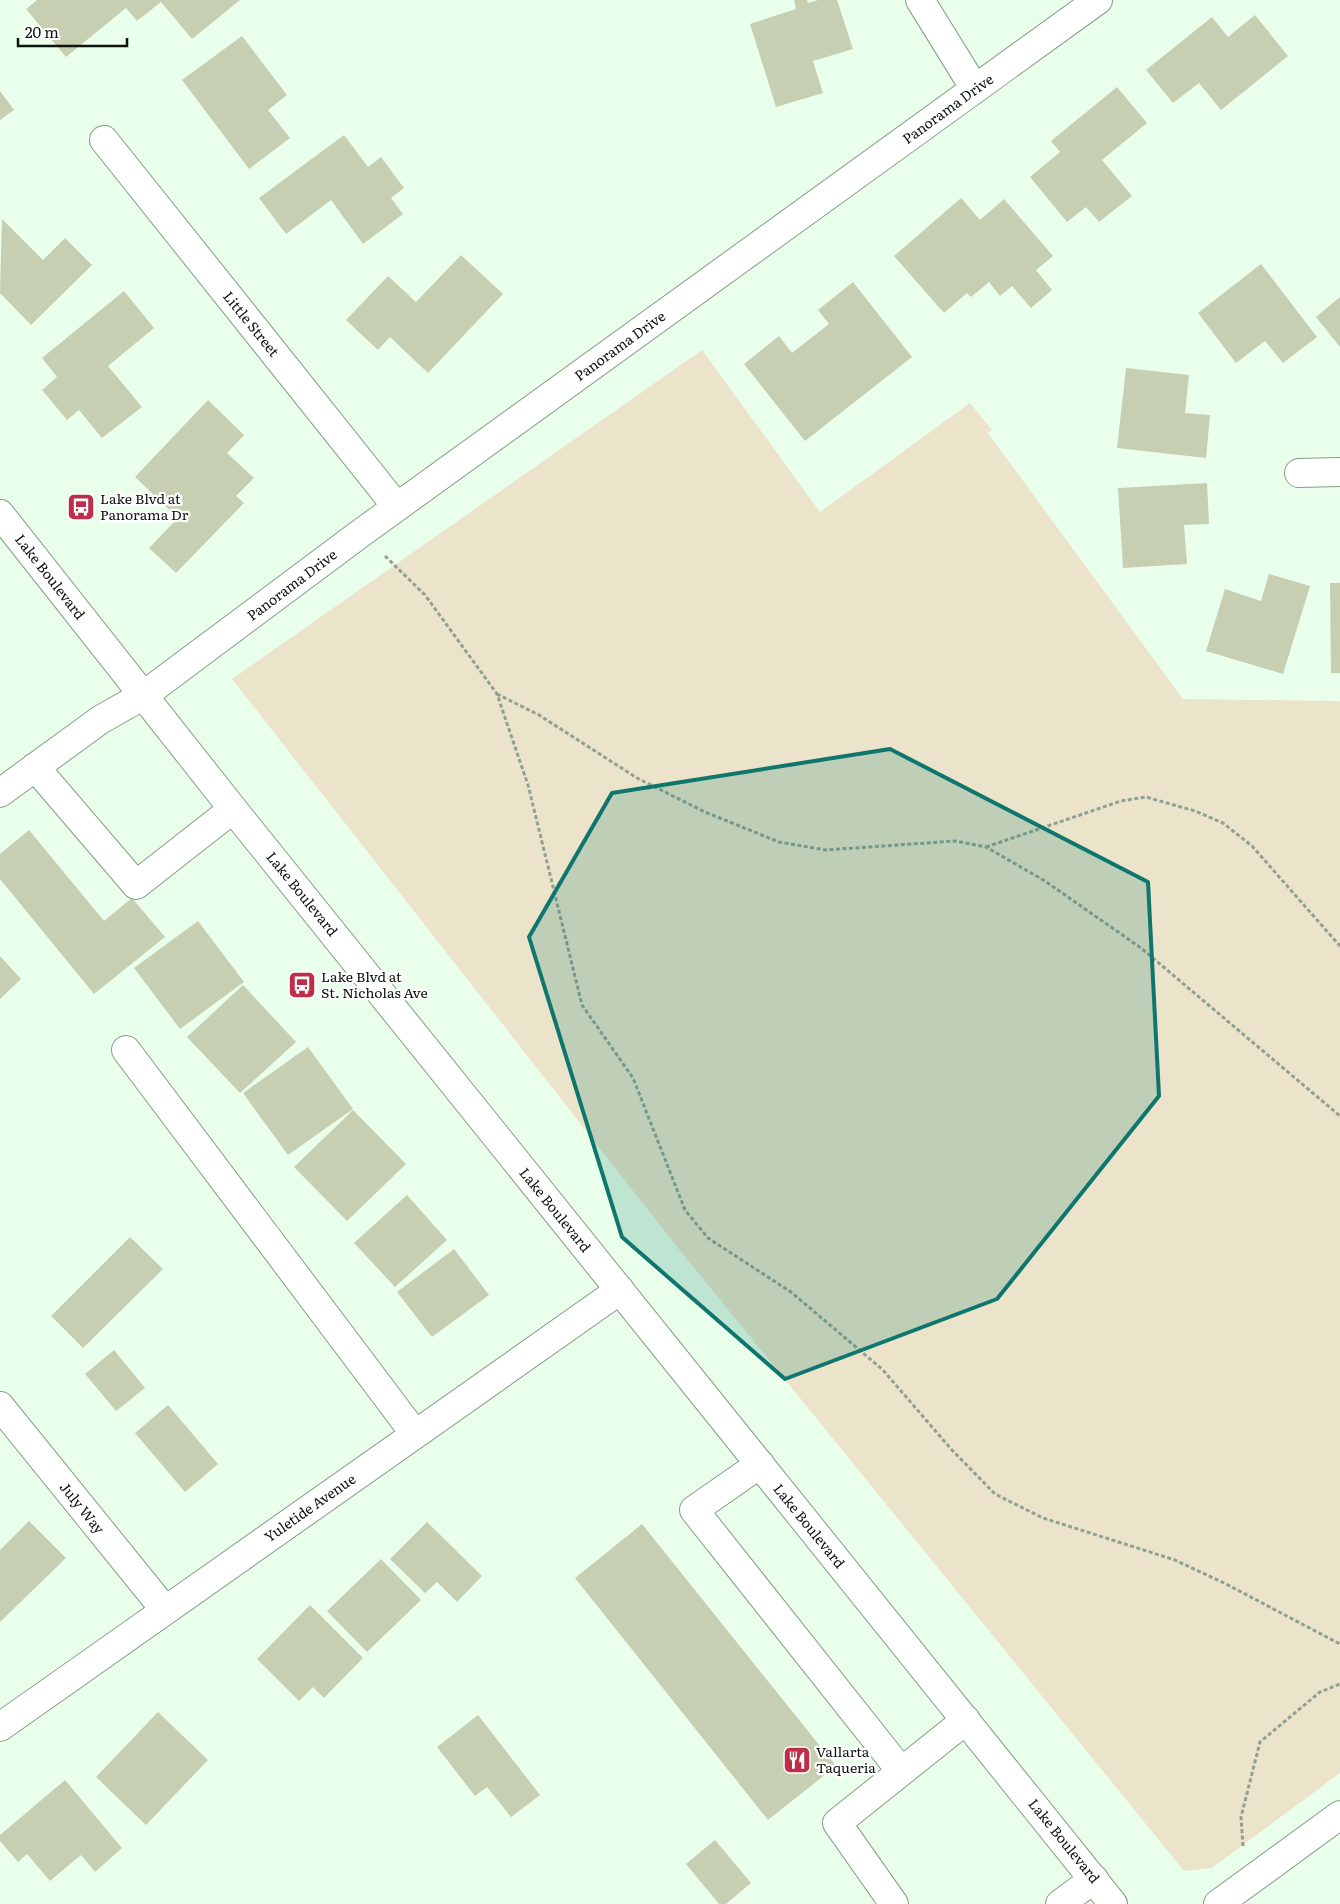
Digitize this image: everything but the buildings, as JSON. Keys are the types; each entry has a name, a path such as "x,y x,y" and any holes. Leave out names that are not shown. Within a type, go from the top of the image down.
{"street":[{"path":"920,0 975,89"},
{"name":"Panorama Drive","path":"0,792 100,720 144,695 397,507 1098,0"},
{"name":"Little Street","path":"104,140 397,507"},
{"path":"1299,473 1340,472"},
{"name":"Lake Boulevard","path":"0,514 233,809 1113,1904"},
{"path":"35,768 136,884 233,809"},
{"path":"126,1050 415,1434"},
{"name":"Yuletide Avenue","path":"0,1727 620,1290"},
{"name":"July Way","path":"0,1406 165,1610"},
{"path":"760,1464 694,1510 901,1771"},
{"path":"894,1904 837,1823 966,1720"},
{"path":"1218,1904 1340,1815"},
{"path":"1060,1904 1094,1879"}],"path":[{"path":"361,534 425,595 497,694 528,785 582,1005 633,1078 684,1210 708,1238 791,1292 883,1370 951,1449 995,1494 1043,1518 1175,1560 1226,1584 1340,1644"},
{"path":"497,694 539,715 637,778 705,812 779,842 826,850 955,842 986,847 1045,881 1141,948 1340,1116"},
{"path":"986,847 1120,801 1146,797 1195,810 1223,823 1252,846 1340,946"},
{"path":"1246,1884 1241,1817 1260,1742 1320,1692 1340,1684"}],"highlighted area":[{"path":"890,749 1148,882 1159,1096 997,1299 785,1379 622,1237 529,937 612,793"}],"shaded area":[{"path":"702,350 820,512 970,403 992,430 988,433 1183,699 1340,701 1340,1773 1212,1868 1184,1871 674,1243 232,679"}],"place":[{"name":"Lake Blvd at Panorama Dr","path":"81,507"},
{"name":"Lake Blvd at St. Nicholas Ave","path":"302,985"},
{"name":"Vallarta Taqueria","path":"797,1760"}]}
